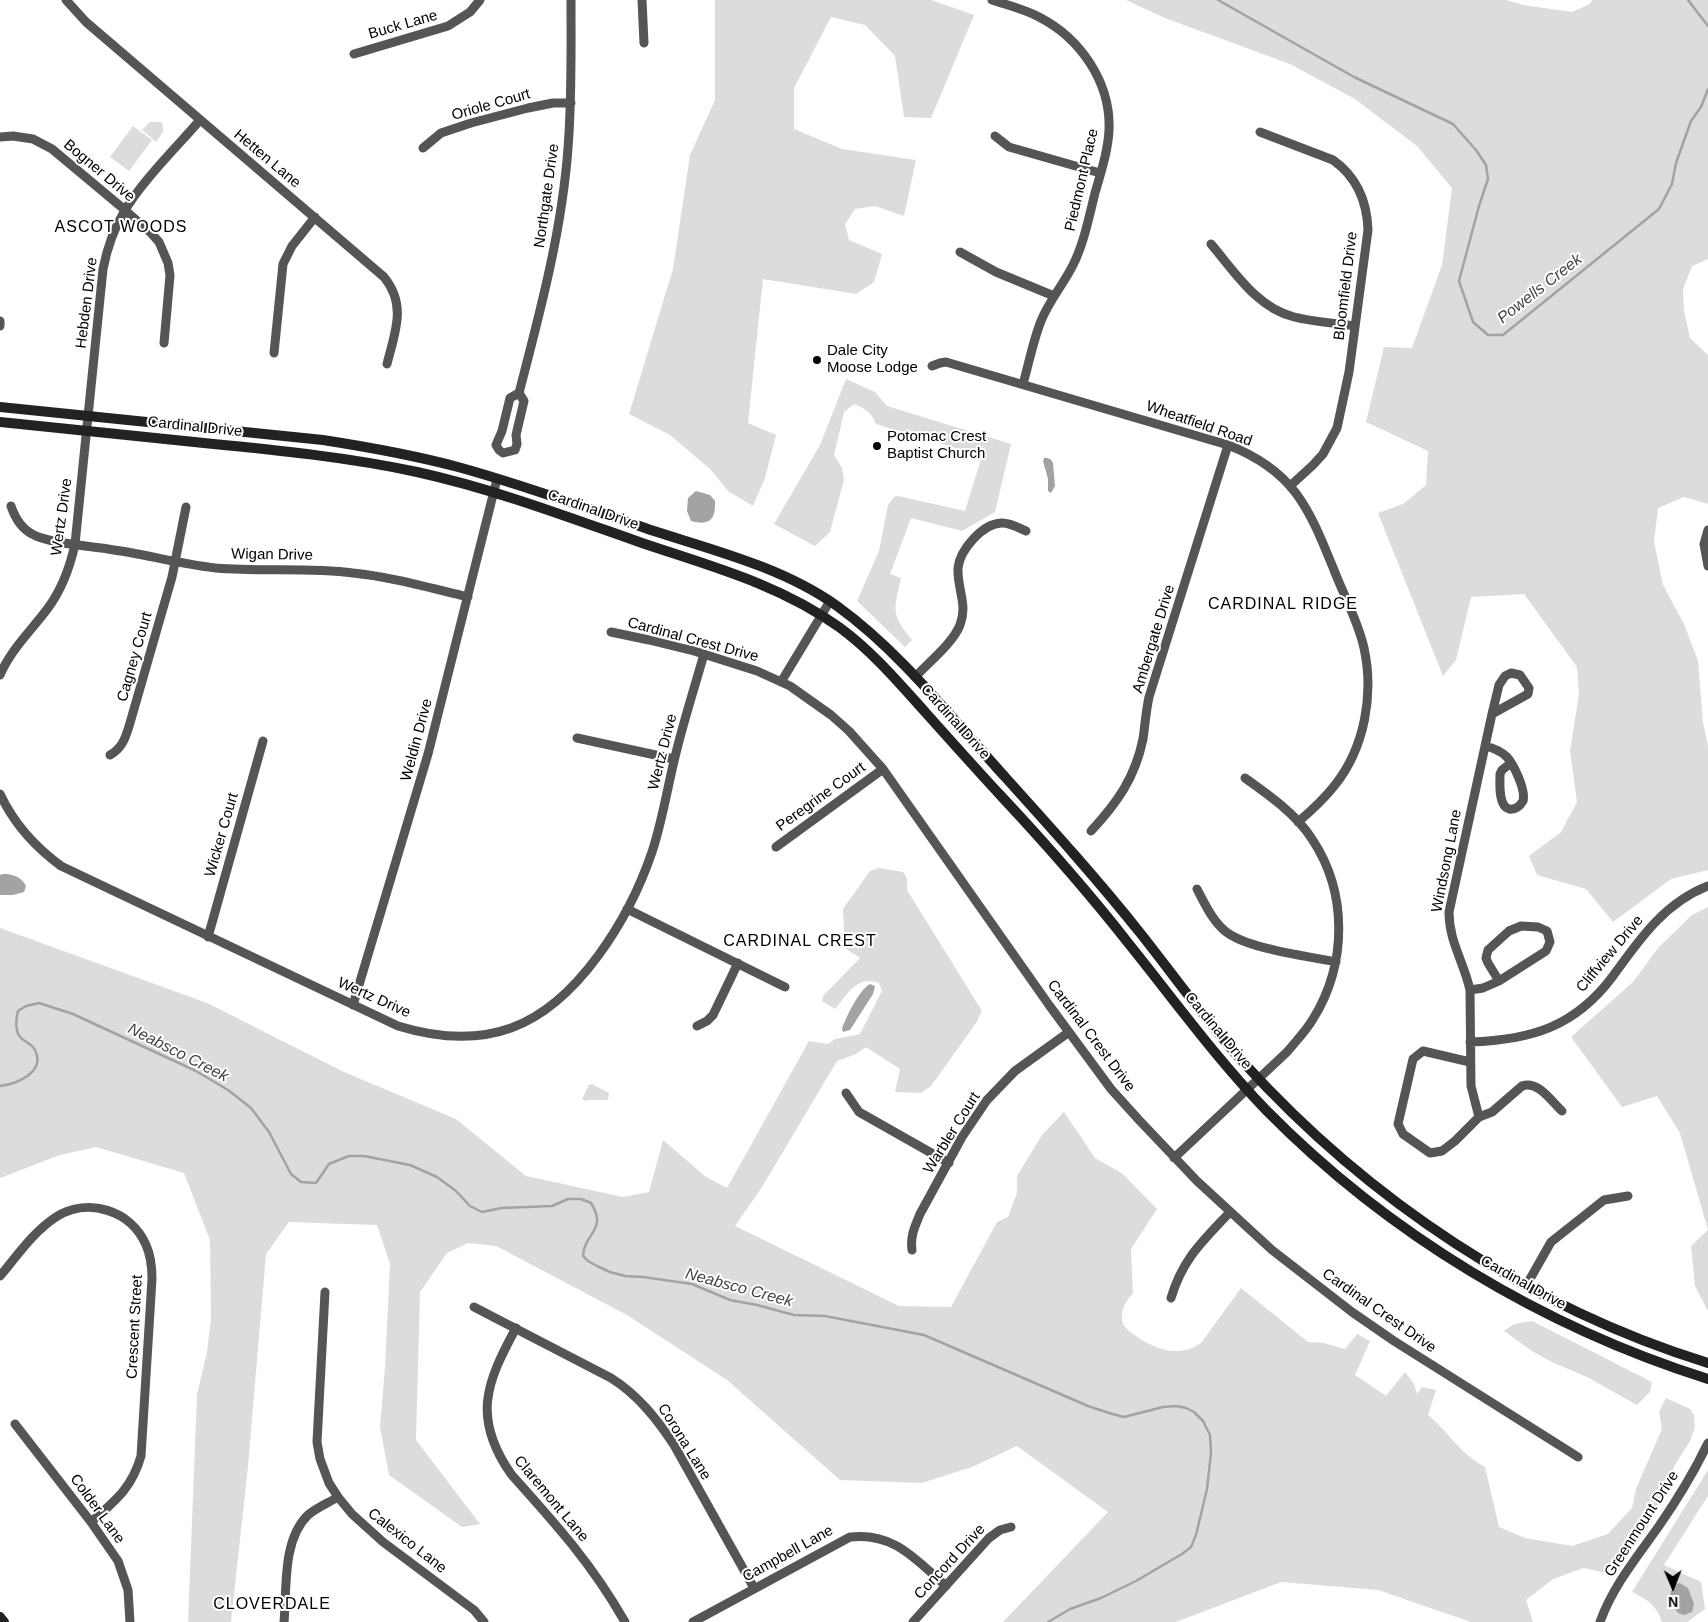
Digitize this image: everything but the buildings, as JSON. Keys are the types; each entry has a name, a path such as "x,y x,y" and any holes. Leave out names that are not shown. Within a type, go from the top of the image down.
{"main road":[{"name":"Cardinal Drive","path":"0,407 251,431 331,441 428,459 497,479 757,565 830,601 861,624 883,644 1041,816 1100,884 1204,1016 1258,1078 1321,1140 1384,1193 1460,1247 1526,1286 1602,1323 1648,1342 1708,1363"},
{"name":"Cardinal Drive","path":"0,422 276,450 346,459 422,473 494,493 750,579 779,592 821,615 855,640 891,673 1028,824 1128,942 1197,1032 1247,1089 1270,1114 1325,1164 1366,1198 1434,1248 1489,1282 1555,1318 1641,1356 1708,1379"},
{"path":"0,1618 4,1622"}],"street":[{"name":"Hetten Lane","path":"66,0 86,22 384,277 394,292 398,311 388,364"},
{"name":"Buck Lane","path":"354,54 448,26 470,12 480,0"},
{"name":"Northgate Drive","path":"519,393 524,401 516,436 517,444 515,450 503,453 496,445 497,439 502,431 510,398 519,393 542,304 558,230 568,148 571,104 570,0"},
{"path":"642,0 644,43"},
{"name":"Piedmont Place","path":"992,0 1029,12 1051,24 1072,41 1090,63 1101,86 1108,114 1108,143 1081,246 1073,265 1040,322 1023,384"},
{"name":"Oriole Court","path":"423,148 441,133 479,121 553,103 571,104"},
{"name":"Hebden Drive","path":"86,431 103,269 113,234 125,210 137,193 200,120"},
{"name":"Bloomfield Drive","path":"1260,132 1333,160 1349,175 1362,196 1368,217 1350,372 1337,428 1323,454 1314,465 1290,486"},
{"path":"995,136 1009,146 1100,173"},
{"name":"Bogner Drive","path":"0,138 22,137 43,143 125,210 159,242 168,263 170,286 164,343"},
{"path":"274,354 283,264 292,246 315,217"},
{"path":"1211,244 1251,290 1270,307 1294,317 1355,326"},
{"path":"960,252 996,272 1054,296"},
{"path":"0,321 0,326"},
{"name":"Wheatfield Road","path":"932,366 940,362 946,362 1228,445 1249,454 1265,464 1299,496 1314,523 1359,632 1364,649 1368,687 1364,721 1359,739 1348,764 1336,784 1298,822"},
{"name":"Wertz Drive","path":"0,675 13,650 49,607 66,575 75,544 86,431"},
{"name":"Ambergate Drive","path":"1091,831 1112,808 1133,771 1143,738 1149,697 1228,445"},
{"name":"Weldin Drive","path":"352,1004 428,754 497,479"},
{"name":"Wigan Drive","path":"12,506 20,524 34,536 42,538 218,568 354,573 381,577 468,597"},
{"name":"Cagney Court","path":"110,755 124,741 130,723 176,561 186,507"},
{"path":"914,677 951,640 960,628 964,607 958,578 961,556 978,535 990,526 1006,523 1026,531"},
{"path":"1707,537 1704,550 1708,566"},
{"path":"781,682 830,601"},
{"name":"Cardinal Crest Drive","path":"611,632 704,654 757,671 781,682 811,700 831,715 849,731 883,769 1111,1089 1174,1158 1272,1250 1352,1312 1394,1341 1578,1457"},
{"name":"Wertz Drive","path":"0,794 23,832 46,855 61,866 398,1026 432,1034 470,1036 511,1028 536,1014 569,989 596,958 627,909 652,852 674,759 704,654"},
{"name":"Windsong Lane","path":"1470,1062 1470,990 1468,977 1451,934 1449,912 1492,714 1501,680 1511,673 1520,675 1528,688 1528,694 1492,714"},
{"path":"577,738 674,759"},
{"name":"Wicker Court","path":"208,937 263,741"},
{"path":"1485,746 1502,752 1508,758 1511,763 1524,790 1524,796 1520,805 1511,809 1502,803 1500,774 1511,763"},
{"name":"Peregrine Court","path":"776,847 883,769"},
{"path":"1174,1158 1287,1052 1313,1020 1328,989 1336,962 1339,944 1339,924 1334,888 1321,854 1298,822 1280,805 1245,778"},
{"name":"Cliffview Drive","path":"1470,1042 1525,1036 1558,1024 1573,1015 1599,992 1659,917 1686,896 1708,886"},
{"path":"1197,889 1215,920 1235,937 1252,944 1336,962"},
{"path":"627,909 785,987"},
{"path":"1470,990 1483,988 1500,981 1546,951 1550,942 1547,931 1538,927 1521,926 1509,931 1488,950 1486,958 1500,981"},
{"path":"697,1026 707,1021 713,1015 738,963"},
{"name":"Warbler Court","path":"912,1250 913,1230 920,1214 974,1118 999,1087 1015,1071 1069,1032"},
{"path":"1479,1117 1471,1086 1470,1062 1423,1052 1416,1055 1409,1069 1398,1124 1403,1134 1430,1152 1442,1151 1455,1142 1479,1117 1492,1112 1522,1086 1527,1084 1536,1086 1562,1111"},
{"path":"846,1093 858,1112 949,1163"},
{"path":"1526,1286 1551,1242 1604,1200 1628,1196"},
{"name":"Crescent Street","path":"0,1276 40,1229 61,1214 78,1208 101,1208 120,1215 135,1228 148,1250 152,1267 152,1279 141,1456 138,1468 125,1491 91,1522"},
{"path":"1171,1298 1190,1255 1230,1212"},
{"name":"Calexico Lane","path":"326,1292 317,1442 323,1470 338,1497 369,1530 474,1610 484,1622"},
{"name":"Corona Lane","path":"474,1307 611,1378 640,1401 663,1428 674,1445 754,1588"},
{"name":"Claremont Lane","path":"516,1328 496,1369 488,1392 487,1412 492,1438 502,1462 582,1556 609,1594 625,1622"},
{"name":"Colder Lane","path":"15,1424 110,1548 122,1572 129,1599 130,1622"},
{"name":"Greenmount Drive","path":"1600,1622 1622,1578 1685,1485 1708,1443"},
{"path":"284,1622 289,1553 292,1540 299,1526 309,1514 338,1497"},
{"name":"Concord Drive","path":"913,1622 989,1538 1000,1530 1011,1527"},
{"name":"Campbell Lane","path":"693,1622 845,1538 858,1536 882,1538 898,1545 946,1586"}],"shaded area":[{"path":"715,0 931,0 974,15 931,118 904,117 895,56 865,25 831,17 794,88 794,129 842,149 916,160 904,216 875,206 855,209 845,224 849,240 882,254 874,282 856,294 763,279 748,423 776,435 765,478 753,506 728,491 710,469 670,435 629,414 673,269 690,155 715,100"},
{"path":"1126,0 1506,0 1523,5 1572,12 1590,4 1592,0 1708,0 1708,259 1692,266 1683,289 1684,311 1690,338 1708,355 1708,504 1684,497 1658,508 1654,542 1663,585 1684,624 1698,661 1703,723 1708,746 1708,870 1671,879 1613,922 1586,889 1537,875 1529,856 1561,832 1577,802 1570,751 1579,694 1577,667 1524,594 1471,597 1456,660 1443,676 1378,513 1403,504 1426,485 1428,451 1366,422 1384,347 1412,348 1442,265 1452,188 1417,146 1355,99 1290,64 1165,18"},
{"path":"150,122 161,122 163,125 163,132 156,142 142,130"},
{"path":"133,126 152,140 129,171 110,157"},
{"path":"846,379 875,392 887,406 1011,444 995,512 962,531 911,518 890,574 901,578 896,605 897,617 912,640 905,647 857,601 879,551 888,505 894,497 898,496 965,511 982,456 876,424 868,411 854,404 844,412 834,455 842,468 844,480 830,532 815,546 774,524 820,445"},
{"path":"1044,458 1050,459 1053,463 1055,486 1051,493 1048,491"},
{"path":"696,491 710,495 715,501 713,517 707,522 691,521 687,511 688,498"},
{"path":"879,868 903,872 907,878 907,890 982,1011 976,1023 931,1086 921,1093 895,1092 900,1069 866,1047 856,1054 837,1061 762,1187 735,1226 899,1306 951,1307 997,1222 1008,1217 1017,1193 1017,1176 1042,1135 1064,1112 1095,1158 1123,1174 1157,1209 1131,1249 1133,1293 1122,1311 1122,1321 1126,1328 1144,1341 1160,1348 1176,1351 1193,1348 1201,1343 1241,1288 1308,1342 1324,1343 1345,1349 1357,1334 1370,1341 1355,1375 1386,1396 1405,1372 1414,1384 1417,1394 1422,1387 1436,1390 1428,1415 1461,1449 1485,1467 1499,1527 1525,1538 1572,1546 1608,1534 1632,1508 1636,1489 1662,1429 1659,1412 1666,1398 1690,1409 1694,1415 1695,1427 1690,1441 1675,1465 1650,1524 1615,1575 1584,1568 1553,1579 1526,1600 1533,1622 1471,1622 1378,1590 1281,1582 1176,1622 1003,1622 1108,1512 1017,1446 972,1467 922,1483 840,1480 727,1380 627,1315 496,1246 468,1243 447,1253 420,1292 416,1440 480,1524 462,1527 389,1475 380,1427 390,1264 377,1225 289,1222 266,1254 248,1466 231,1622 188,1622 197,1395 207,1352 211,1319 210,1240 184,1173 96,1147 60,1155 0,1178 0,928 207,1003 344,1072 456,1119 526,1176 623,1197 649,1192 663,1140 706,1177 727,1188 809,1041 828,1044 835,1039 860,1034 882,991 879,983 871,981 859,984 849,992 835,1009 822,1001 823,996 860,958 845,948 843,909 870,871"},
{"path":"0,875 13,875 22,880 26,886 24,892 13,895 0,895"},
{"path":"1708,907 1708,1230 1680,1133 1657,1096 1622,1107 1571,1037 1633,982 1658,948 1692,915"},
{"path":"870,984 875,986 873,994 850,1030 843,1032 842,1029 853,1004"},
{"path":"592,1084 609,1093 608,1100 586,1101 582,1099 589,1085"},
{"path":"1708,1230 1708,1311 1695,1286 1691,1246"},
{"path":"1532,1321 1652,1382 1650,1392 1637,1405 1589,1378 1532,1351 1504,1331 1514,1324"},
{"path":"1708,1470 1708,1496 1664,1565 1701,1582 1705,1609 1687,1622 1662,1622 1651,1604 1632,1592"},
{"path":"1680,1583 1688,1588 1694,1604 1692,1612 1684,1615 1678,1613 1670,1595 1676,1584"}],"waterway":[{"name":"Powells Creek","path":"1218,0 1354,77 1453,124 1476,150 1486,165 1488,179 1459,281 1473,322 1488,335 1503,335 1659,209 1672,184 1676,163 1691,121 1701,107 1708,89"},
{"name":"Powells Creek","path":"1688,0 1708,26"},
{"name":"Neabsco Creek","path":"0,1086 21,1080 28,1076 37,1065 35,1050 20,1037 16,1022 18,1011 26,1006 39,1003 73,1014 196,1071 228,1090 251,1108 269,1132 291,1174 301,1182 316,1183 329,1164 349,1156 364,1156 410,1165 437,1177 456,1191 470,1206 482,1212 502,1208 552,1206 568,1199 581,1199 591,1203 596,1212 597,1219 594,1231 584,1248 583,1256 588,1261 610,1272 625,1276 692,1284 730,1300 794,1315 825,1316 924,1335 1088,1406 1124,1417 1163,1407 1176,1406 1194,1412 1203,1421 1210,1435 1211,1453 1207,1489 1196,1535 1191,1547 1136,1581 1101,1598 1070,1609 1048,1622"}],"place":[{"name":"Dale City Moose Lodge","path":"817,360"},
{"name":"Potomac Crest Baptist Church","path":"877,446"}],"district":[{"name":"ASCOT WOODS","path":"121,228"},
{"name":"CARDINAL RIDGE","path":"1283,605"},
{"name":"CARDINAL CREST","path":"800,942"},
{"name":"CLOVERDALE","path":"272,1605"}]}
